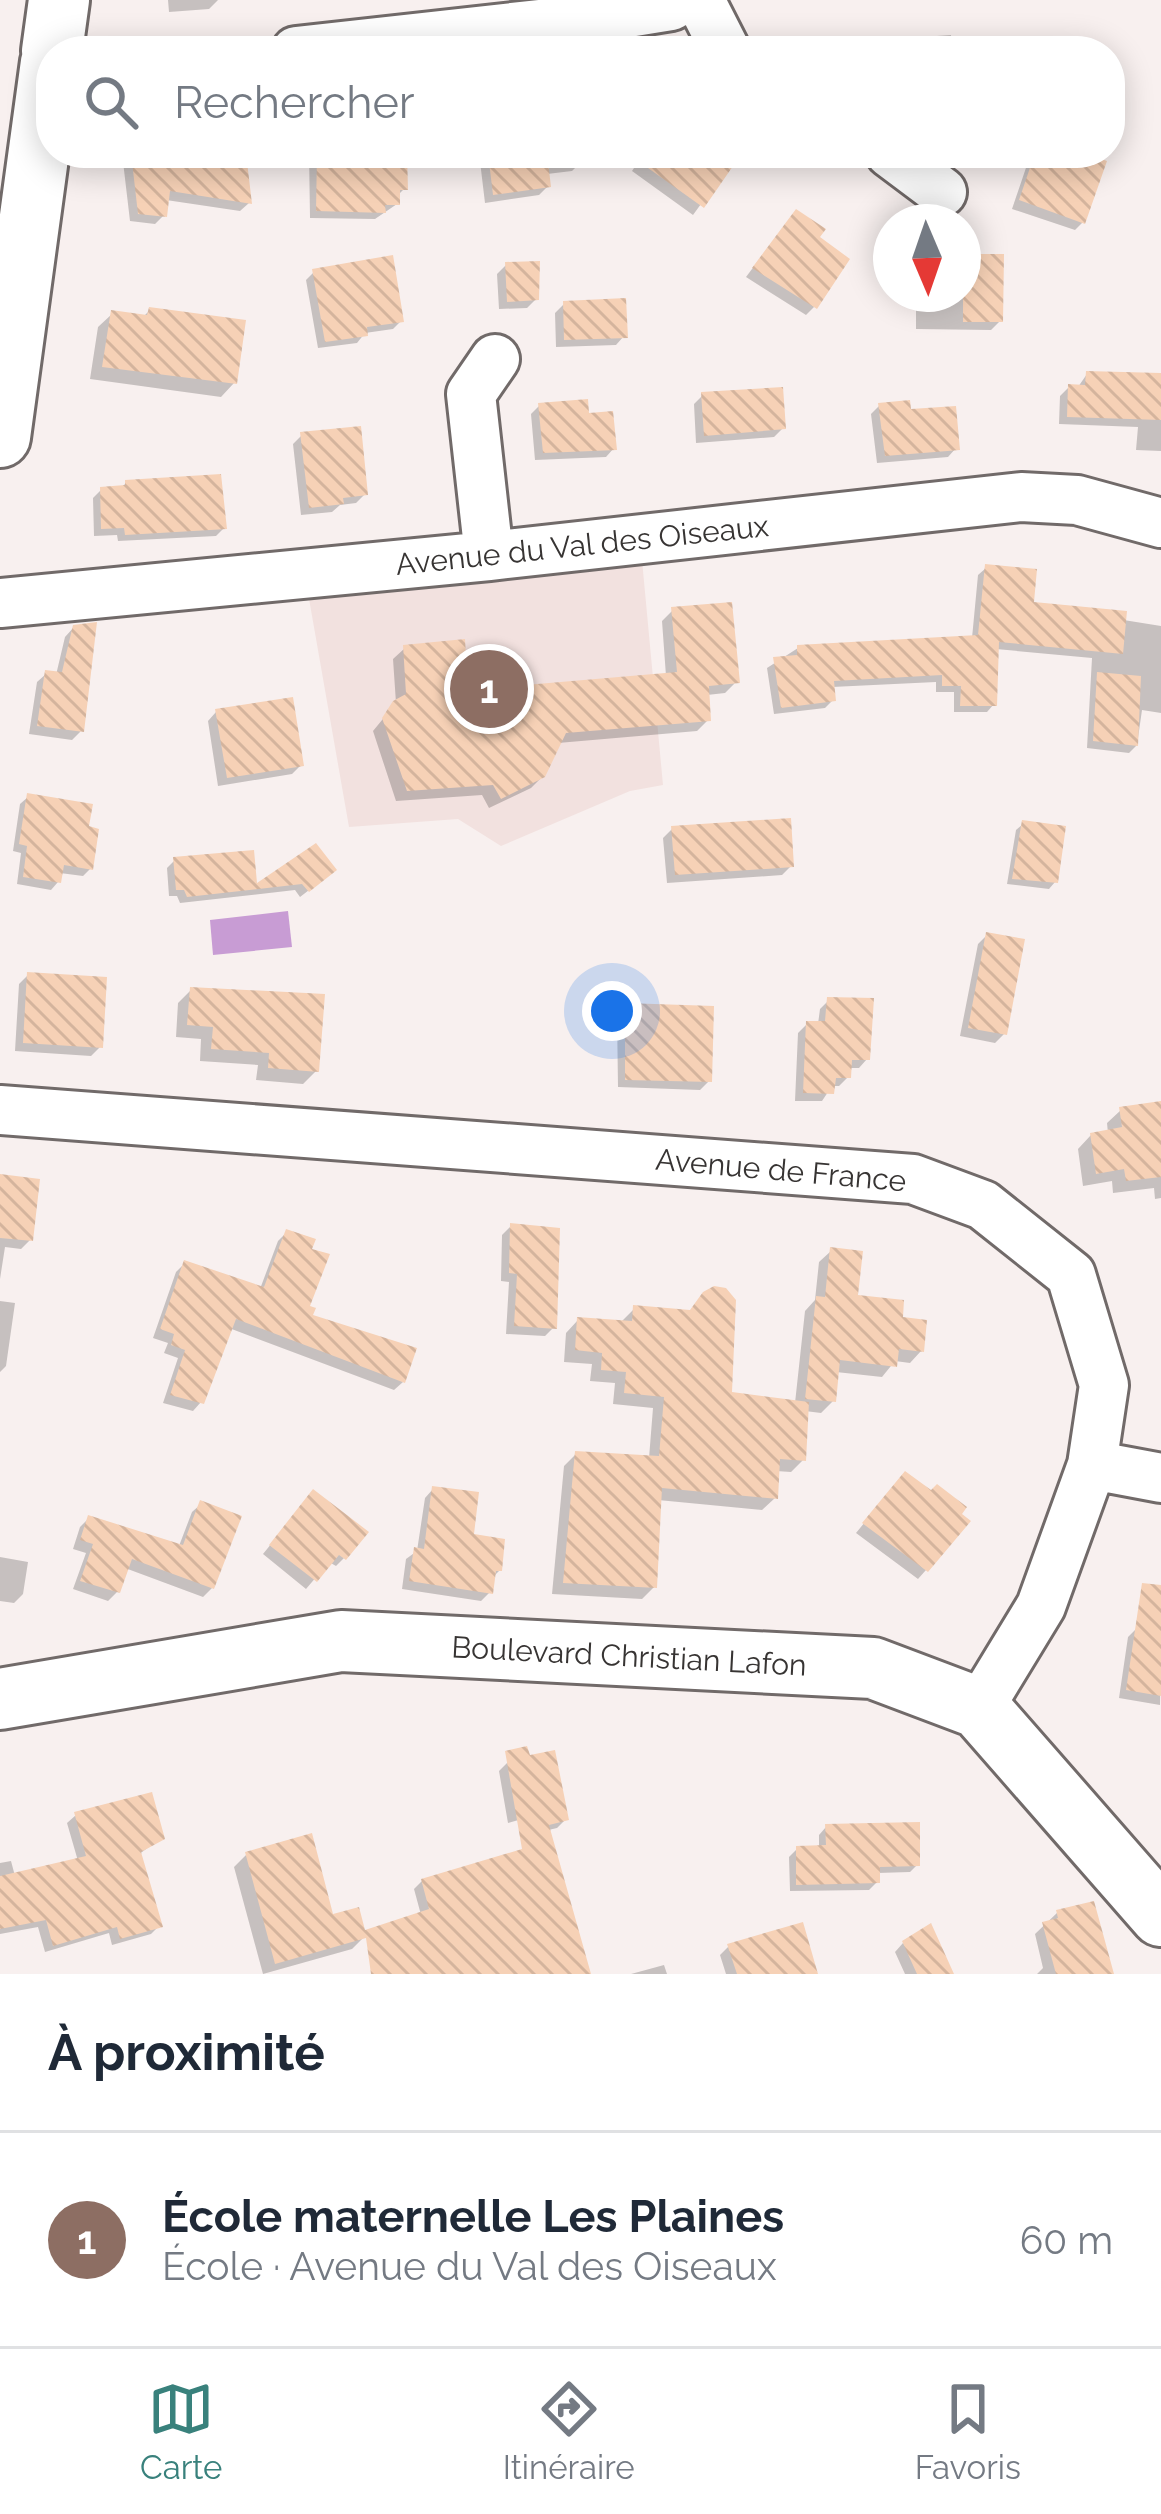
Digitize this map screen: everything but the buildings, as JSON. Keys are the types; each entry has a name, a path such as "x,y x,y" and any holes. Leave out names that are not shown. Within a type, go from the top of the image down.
{"street":[{"path":"55,36 59,0"},
{"path":"428,36 603,16 671,6 681,0"},
{"path":"700,0 718,36"},
{"path":"0,437 37,168"},
{"path":"910,168 942,192"},
{"path":"489,556 470,394 494,359"},
{"name":"Avenue du Val des Oiseaux","path":"0,603 489,556 1021,497 1077,500 1161,523"},
{"name":"Avenue de France","path":"0,1110 913,1179 983,1205 1071,1275 1104,1385 1092,1465 1041,1606 979,1708"},
{"path":"1092,1465 1161,1478"},
{"name":"Boulevard Christian Lafon","path":"0,1699 341,1641 873,1668 979,1708 1161,1916"}],"shaded area":[{"path":"642,560 663,785 630,791 501,846 458,819 349,827 308,593"},
{"path":"288,911 292,947 213,955 210,920"}],"place":[{"name":"École maternelle Les Plaines","path":"489,689"}]}
